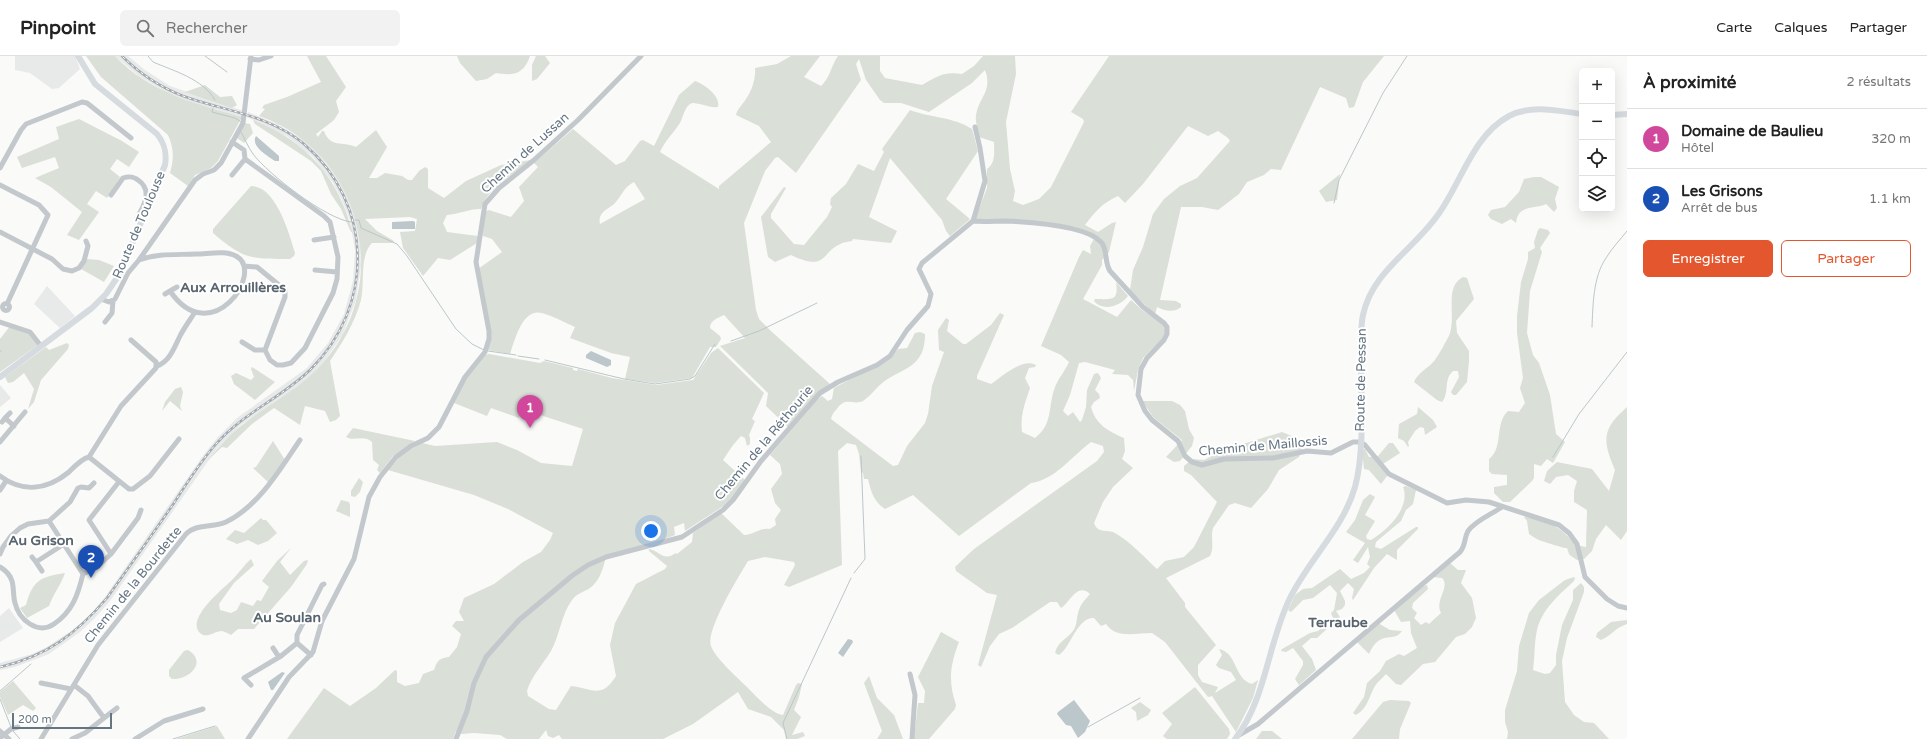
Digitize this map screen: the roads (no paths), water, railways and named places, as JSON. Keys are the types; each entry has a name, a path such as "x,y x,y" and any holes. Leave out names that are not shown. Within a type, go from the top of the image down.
{"main road":[{"name":"Route de Toulouse","path":"0,376 104,297 121,270 165,165 166,157 164,144 157,134 95,84 78,56"},
{"name":"Route de Pessan","path":"1237,737 1249,718 1256,700 1276,632 1291,597 1307,568 1335,530 1348,506 1357,478 1360,442 1362,324 1366,304 1376,285 1382,276 1438,215 1481,141 1494,126 1510,116 1528,110 1550,109 1579,114"},
{"path":"1615,115 1627,114"}],"street":[{"path":"105,322 112,313 113,301 128,273 139,260 195,180 203,174 218,167 232,142 244,119 251,58 259,60 271,56"},
{"name":"Chemin de Lussan","path":"248,739 289,677 311,655 322,621 354,559 368,497 372,489 380,477 403,450 433,434 439,426 465,377 485,352 488,345 489,331 476,262 485,204 499,188 534,160 578,120 641,56"},
{"path":"0,168 21,130 26,124 82,102 87,103 132,138"},
{"path":"973,221 986,181 980,148 974,127"},
{"path":"118,136 122,130"},
{"path":"232,142 244,150 245,159 232,175"},
{"path":"244,266 257,267 285,290 285,297 265,350 270,360 280,365 291,363 302,352 333,293 338,262 334,237 328,219 245,159"},
{"path":"111,195 123,178 131,176 140,181 145,187 147,193 143,207 137,218 142,221"},
{"path":"0,185 36,203 48,213 48,217 32,248 7,304"},
{"name":"Chemin de Maillossis","path":"973,221 1006,221 1056,226 1088,234 1101,242 1104,247 1107,265 1110,271 1143,307 1167,326 1167,334 1164,340 1147,358 1141,369 1138,395 1145,411 1152,420 1178,441 1185,456 1192,462 1202,465 1224,459 1274,458 1303,452 1331,453 1350,443 1360,442"},
{"name":"Chemin de la Réthourie","path":"456,739 480,669 486,657 519,620 573,575 588,565 606,557 682,536 728,505 761,461 820,393 838,382 877,365 890,356 907,330 928,306 930,301 931,294 919,269 922,263 973,221"},
{"path":"0,232 52,259 63,268 76,270 85,257 88,246 86,241"},
{"path":"314,240 334,237"},
{"path":"139,260 159,255 228,254 239,258 244,266 244,273 240,287 229,304 213,312 195,312 182,304 167,292 177,286"},
{"path":"316,270 337,272"},
{"path":"104,297 109,302 113,301"},
{"path":"0,476 6,481 19,486 48,486 63,477 84,459 89,457 121,406 157,366 172,354 180,335 195,312"},
{"path":"0,322 30,332 41,346"},
{"path":"131,340 156,362 157,366"},
{"path":"242,342 256,350 265,350"},
{"path":"0,442 25,412"},
{"path":"10,413 4,420 14,426"},
{"path":"89,457 129,489 133,489 150,476 179,439"},
{"name":"Chemin de la Bourdette","path":"41,739 98,645 186,534 194,528 225,522 244,510 270,483 300,440"},
{"path":"1360,442 1365,445 1390,474 1434,498 1447,503 1477,500 1550,522 1564,528 1577,544 1585,577 1606,598 1618,606 1627,608"},
{"path":"0,490 6,481"},
{"path":"0,554 1,546 11,536 23,527 49,521 70,502 78,488 89,488 94,482"},
{"path":"111,554 89,520 118,482"},
{"path":"1237,737 1258,724 1460,552 1466,535 1473,526 1502,507"},
{"path":"83,574 100,564 111,554 138,518 141,510"},
{"path":"0,567 6,571 12,582 15,603 20,613 30,624 41,628 54,624 69,610 80,590 83,574 49,521"},
{"path":"36,562 64,544"},
{"path":"32,557 42,572"},
{"path":"311,655 297,643 297,636 322,585 324,584"},
{"path":"251,686 244,678 279,657 297,643"},
{"path":"273,648 279,657"},
{"path":"910,674 915,694 912,739"},
{"path":"41,683 72,687 88,696 104,718"},
{"path":"72,739 90,731 117,708"},
{"path":"134,739 164,721 203,709"},
{"path":"1,734 18,727"},
{"path":"1,734 9,739"}],"waterway":[{"path":"148,56 153,62 179,72 196,81 203,86 215,100"},
{"path":"205,56 227,72"},
{"path":"1334,203 1339,180 1383,93 1407,56"},
{"path":"213,108 212,112 235,118 241,122"},
{"path":"241,132 253,154 260,163 284,184 327,213 351,222"},
{"path":"355,220 359,220 361,228 397,244 407,256 456,329 472,344 484,350"},
{"path":"1592,327 1594,291 1598,274 1608,254 1627,231"},
{"path":"731,341 759,331 817,303"},
{"path":"545,360 624,379 655,384 690,379 695,376 715,344"},
{"path":"488,351 516,355"},
{"path":"1553,457 1579,414 1627,352"},
{"path":"518,356 539,359"},
{"path":"854,573 865,559 861,456"},
{"path":"787,739 783,723 851,578"},
{"path":"0,691 31,664"},
{"path":"1088,727 1140,698"},
{"path":"0,699 11,727"},
{"path":"173,739 215,726"},
{"path":"13,731 20,739"}],"railway":[{"path":"0,667 32,657 60,642 72,633 95,611 107,598 166,515 199,465 216,444 238,423 299,380 310,370 331,344 346,316 355,286 358,256 354,225 344,196 327,168 304,144 277,126 174,92 150,79 122,56"}],"place":[{"name":"Domaine de Baulieu","path":"530,428"},
{"name":"Les Grisons","path":"91,578"}],"district":[{"name":"Aux Arrouillères","path":"233,287"},
{"name":"Au Grison","path":"41,540"},
{"name":"Au Soulan","path":"287,617"},
{"name":"Terraube","path":"1338,622"}]}
